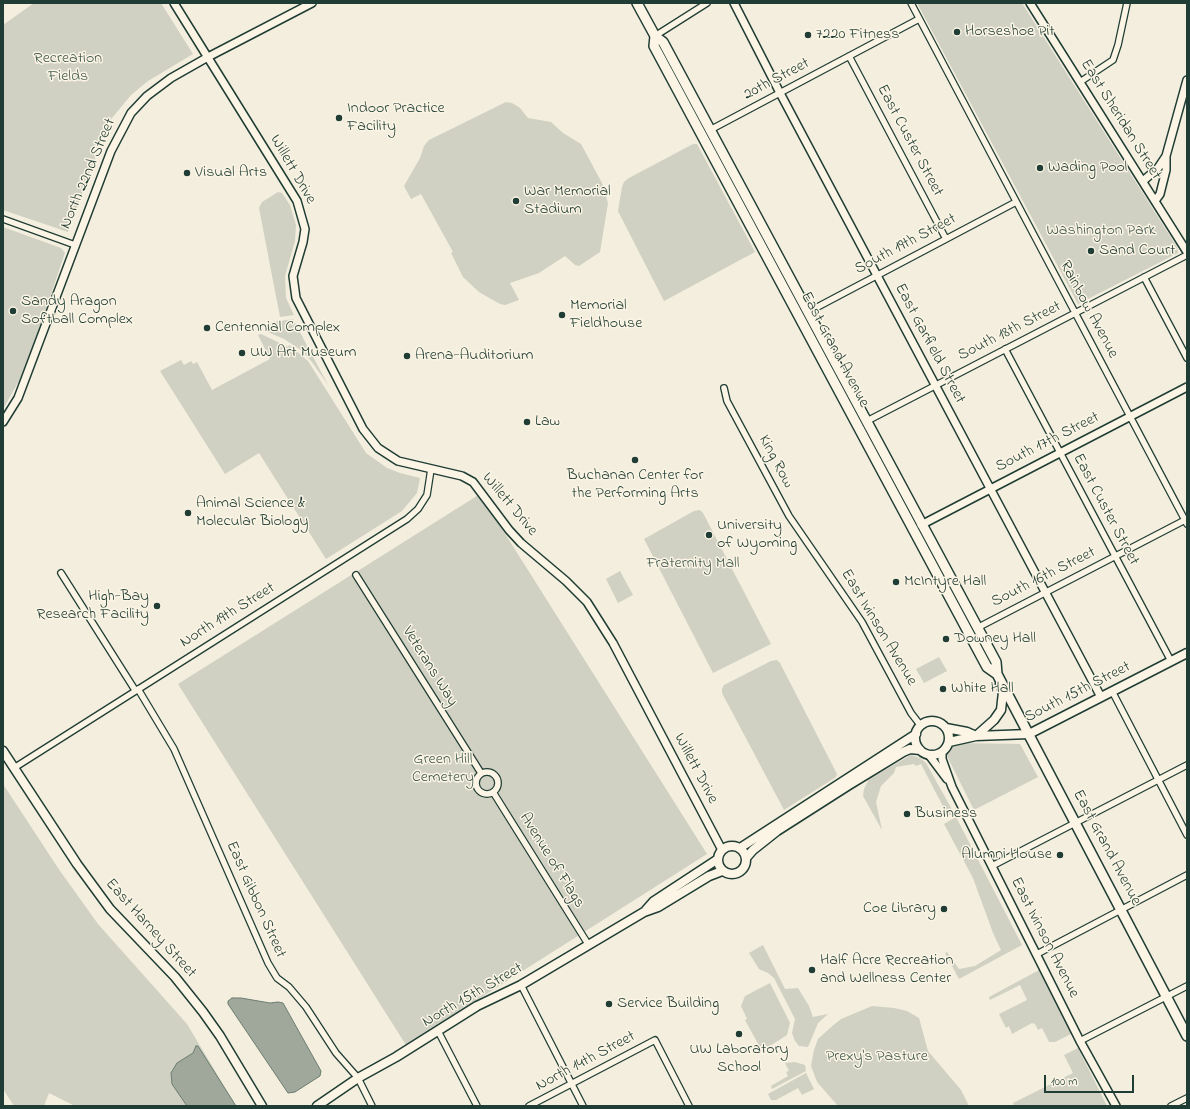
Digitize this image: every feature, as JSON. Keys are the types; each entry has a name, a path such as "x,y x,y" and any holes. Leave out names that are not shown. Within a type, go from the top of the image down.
{"main road":[{"name":"East Grand Avenue","path":"637,3 655,36 663,42 921,525 996,662 997,674 1187,1036"},
{"name":"East Grand Avenue","path":"655,36 654,46 912,529 987,667 997,674"},
{"name":"South 15th Street","path":"949,742 976,736 1029,734 1187,653"},
{"path":"976,736 994,720 1002,705 1003,692 997,674"},
{"name":"South 15th Street","path":"921,726 928,722 935,722 946,728 967,732 976,736"},
{"path":"848,782 916,734 921,726"},
{"path":"722,871 718,859 722,850 730,846 740,848 848,782 903,752 910,749 920,750 929,755 937,755 942,752 949,742 949,736 946,728"},
{"path":"916,734 916,741 920,750"},
{"name":"East Harney Street","path":"3,751 77,864 110,909 175,977 203,1012 220,1036 262,1106"},
{"name":"North 15th Street","path":"317,1106 358,1078 396,1057 477,1006 521,985 588,944 644,912 658,907 709,876 722,871 732,874 738,873 745,866 746,858 753,850 777,831 848,782"},
{"path":"740,848 746,858"},
{"name":"North 15th Street","path":"644,912 654,901 718,859"}],"street":[{"name":"Willett Drive","path":"174,3 299,206 305,229 303,242 294,270 293,290 299,306 353,412 370,440 385,453 406,464 431,468 462,476 473,482 517,539 587,602 613,643 722,850"},
{"name":"North 22nd Street","path":"3,422 18,398 27,376 110,150 131,112 155,89 208,57 312,3"},
{"path":"655,36 707,3"},
{"name":"East Garfield Street","path":"734,3 780,93 1101,697"},
{"name":"Rainbow Avenue","path":"911,3 1186,521"},
{"name":"East Sheridan Street","path":"1030,3 1187,252"},
{"path":"1080,82 1113,60 1118,45 1127,3"},
{"name":"20th Street","path":"710,130 919,19"},
{"name":"East Custer Street","path":"849,56 946,239"},
{"path":"1155,201 1160,194 1166,170 1166,156 1187,80"},
{"path":"1143,181 1158,168 1166,156"},
{"name":"South 19th Street","path":"808,312 1016,202"},
{"path":"3,219 75,245"},
{"name":"South 18th Street","path":"867,422 935,385 1187,255"},
{"path":"1144,277 1187,358"},
{"name":"East Custer Street","path":"1005,349 1171,661"},
{"name":"South 17th Street","path":"921,525 1187,387"},
{"name":"King Row","path":"724,388 727,401 789,516 810,544"},
{"name":"North 19th Street","path":"14,768 407,519 418,509 427,494 431,468"},
{"name":"South 16th Street","path":"977,628 1115,556 1186,521"},
{"name":"East Ivinson Avenue","path":"810,544 862,622 911,713 921,726"},
{"name":"East Gibbon Street","path":"61,573 174,749 268,963 277,978 289,987 306,1007 336,1053 358,1078 372,1106"},
{"name":"Veterans Way","path":"356,576 481,773"},
{"path":"1112,691 1187,835"},
{"name":"East Ivinson Avenue","path":"942,752 942,759 949,781 1080,1042 1116,1106"},
{"name":"East Ivinson Avenue","path":"929,755 949,781"},
{"path":"992,866 1187,765"},
{"path":"491,772 496,776 498,783 493,792 484,793 476,787 476,778 481,773 491,772"},
{"name":"Avenue of Flags","path":"493,792 588,944"},
{"path":"1037,954 1187,875"},
{"path":"521,985 583,1106"},
{"path":"1080,1042 1187,986"},
{"path":"438,1031 477,1106"},
{"name":"North 14th Street","path":"529,1106 655,1040 689,1106"},
{"path":"1171,1106 1187,1098"}],"green space":[{"name":"Recreation Fields","path":"34,3 161,3 193,54 148,81 131,95 108,123 68,232 3,210 3,25"},
{"name":"Washington Park","path":"917,3 1022,3 1177,247 1178,253 1078,304"},
{"name":"War Memorial Stadium","path":"506,102 512,103 520,108 528,118 551,122 563,133 581,144 602,183 608,203 600,252 579,266 575,265 565,256 539,273 510,283 519,300 505,305 500,304 479,292 463,277 451,253 453,252 421,194 411,199 404,186 420,158 424,146 429,140"},
{"path":"693,144 697,144 755,252 664,301 618,211 622,187 624,182 629,178"},
{"path":"278,192 282,193 290,205 296,225 295,241 285,276 286,298 294,315 280,317 259,208 262,202"},
{"path":"3,227 61,248 65,253 34,344 20,379 3,409"},
{"path":"293,319 328,385 312,362 301,350 284,339 265,331 267,323"},
{"path":"261,334 288,347 289,345 308,361 366,453 387,468 420,478 417,493 402,511 326,559 259,453 225,474 160,371 181,360 184,365 191,361 193,364 197,362 212,390 270,359 258,335"},
{"name":"Green Hill Cemetery","path":"480,494 707,854 406,1045 178,684"},
{"name":"Fraternity Mall","path":"700,510 703,513 771,644 713,673 644,539 694,511"},
{"path":"620,571 633,595 618,603 606,579"},
{"path":"939,657 947,671 924,683 916,669"},
{"path":"777,660 780,663 837,774 836,777 784,810 722,693 724,685 771,661"},
{"path":"960,743 1020,744 1038,777 974,810 947,756 947,751 950,747"},
{"path":"911,755 920,758 926,763 954,813 950,815 947,814 921,764 916,766 914,764 896,767 894,773 881,786 876,802 882,830 863,796 864,789 869,779"},
{"path":"3,784 58,868 98,924 187,1024 236,1106 75,1106 49,1093 44,1106 14,1106 3,1089"},
{"path":"956,817 1022,945 959,979 945,953 947,952 959,969 975,966 1001,950 993,933 973,878 944,824"},
{"path":"763,945 785,989 798,988 809,1006 813,1017 828,1014 818,1023 808,1047 799,1046 795,1041 792,1033 795,1019 774,978 768,973 759,969 749,953"},
{"path":"1041,969 1073,1033 1055,1042 1049,1042 1042,1028 1038,1030 1035,1024 1032,1023 1012,1034 1009,1026 1006,1028 999,1014 1027,1000 1020,985 990,1000 989,997"},
{"path":"770,983 790,1023 787,1035 762,1051 745,1020 747,1019 741,1006 745,996"},
{"name":"Prexy's Pasture","path":"872,1006 907,1011 919,1018 928,1051 961,1090 969,1106 838,1106 817,1082 811,1066 814,1050 818,1039 841,1019"},
{"path":"1078,1048 1107,1106 1014,1106 1013,1103 1073,1073 1064,1055"},
{"path":"795,1062 805,1065 806,1071 772,1089 771,1086 788,1076 786,1072 789,1071 785,1063"},
{"path":"806,1073 814,1089 802,1095 798,1088 776,1100 771,1100 768,1094"}],"shaded area":[{"path":"232,998 270,1003 283,1003 321,1071 320,1076 295,1092 288,1093 228,1004 228,1001"},
{"path":"196,1046 198,1046 236,1106 187,1106 172,1084 171,1073 177,1063 193,1053"}],"place":[{"name":"Horseshoe Pit","path":"957,32"},
{"name":"7220 Fitness","path":"808,35"},
{"name":"Indoor Practice Facility","path":"339,118"},
{"name":"Wading Pool","path":"1040,168"},
{"name":"Visual Arts","path":"187,173"},
{"name":"War Memorial Stadium","path":"516,201"},
{"name":"Sand Court","path":"1091,251"},
{"name":"Sandy Aragon Softball Complex","path":"13,311"},
{"name":"Memorial Fieldhouse","path":"562,315"},
{"name":"Centennial Complex","path":"207,328"},
{"name":"UW Art Museum","path":"242,353"},
{"name":"Arena-Auditorium","path":"407,356"},
{"name":"Law","path":"527,422"},
{"name":"Buchanan Center for the Performing Arts","path":"635,460"},
{"name":"Animal Science & Molecular Biology","path":"188,513"},
{"name":"University of Wyoming","path":"709,535"},
{"name":"McIntyre Hall","path":"896,582"},
{"name":"High-Bay Research Facility","path":"157,606"},
{"name":"Downey Hall","path":"946,639"},
{"name":"White Hall","path":"943,689"},
{"name":"Business","path":"907,814"},
{"name":"Alumni House","path":"1060,855"},
{"name":"Coe Library","path":"944,909"},
{"name":"Half Acre Recreation and Wellness Center","path":"812,970"},
{"name":"Service Building","path":"609,1004"},
{"name":"UW Laboratory School","path":"739,1034"}]}
